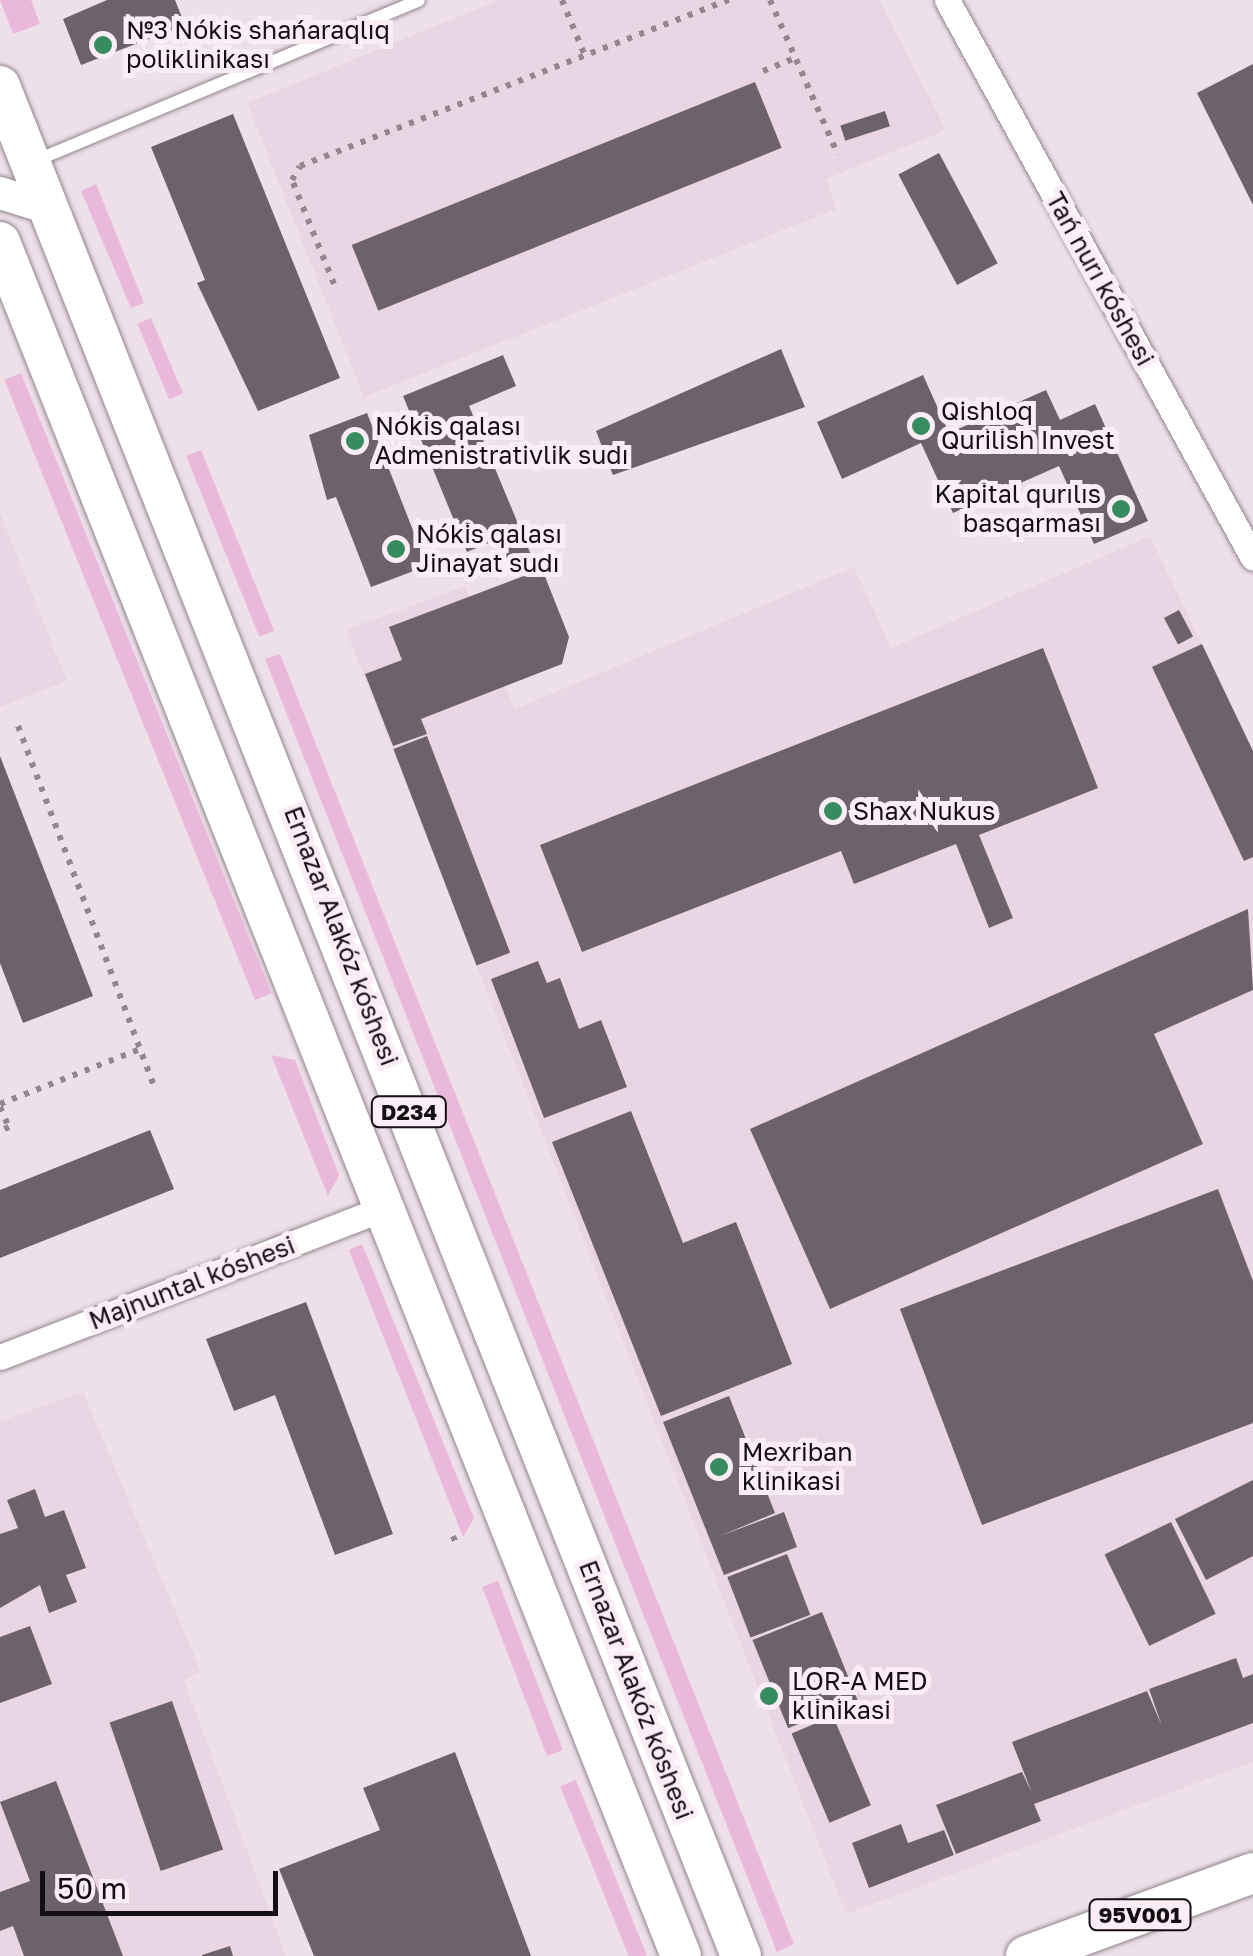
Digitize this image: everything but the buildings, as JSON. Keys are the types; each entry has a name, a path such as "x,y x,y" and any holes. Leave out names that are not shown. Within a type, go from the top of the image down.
{"main road":[{"name":"Ernazar Alakóz kóshesi","path":"0,86 16,147 52,210 741,1956"},
{"name":"D234","path":"0,242 10,293 320,1042 681,1956"},
{"path":"270,919 305,928 326,898"},
{"path":"320,1042 338,1010 374,1022"},
{"name":"95V001","path":"1026,1956 1253,1873"}],"street":[{"name":"Tań nurı kóshesi","path":"947,0 1253,558"},
{"path":"0,193 52,210"},
{"name":"Majnuntal kóshesi","path":"0,1358 384,1208"}],"lane":[{"path":"16,147 419,0"}],"path":[{"path":"562,0 585,56"},
{"path":"334,284 292,180 300,166 729,0"},
{"path":"770,0 838,155"},
{"path":"763,72 796,58"},
{"path":"18,726 156,1091"},
{"path":"0,1131 9,1127 0,1105 140,1048"},
{"path":"453,1536 457,1546"}],"shaded area":[{"path":"0,0 31,0 40,24 13,34"},
{"path":"499,0 879,0 946,130 826,179 836,209 364,397 247,103"},
{"path":"96,184 144,303 131,308 81,191"},
{"path":"151,318 183,393 169,399 137,324"},
{"path":"21,373 272,993 255,1000 4,380"},
{"path":"201,450 274,631 259,637 186,456"},
{"path":"0,513 67,681 0,707"},
{"path":"1150,536 1253,751 1253,1762 846,1914 346,630 465,586 515,709 854,567 891,648"},
{"path":"280,654 794,1944 777,1952 265,659"},
{"path":"271,1055 295,1060 339,1175 328,1196"},
{"path":"362,1244 474,1518 463,1537 349,1250"},
{"path":"83,1392 201,1672 184,1680 286,1956 0,1956 0,1421"},
{"path":"498,1581 563,1750 547,1756 482,1587"},
{"path":"576,1780 647,1955 629,1956 560,1786"}],"place":[{"name":"№3 Nókis shańaraqlıq poliklinikası","path":"103,45"},
{"name":"Qishloq Qurilish Invest","path":"921,426"},
{"name":"Nókis qalası Admenistrativlik sudı","path":"355,441"},
{"name":"Kapital qurılıs basqarması","path":"1121,509"},
{"name":"Nókis qalası Jinayat sudı","path":"396,549"},
{"name":"Shax Nukus","path":"833,811"},
{"name":"Mexriban klinikasi","path":"719,1467"},
{"name":"LOR-A MED klinikasi","path":"769,1696"}]}
